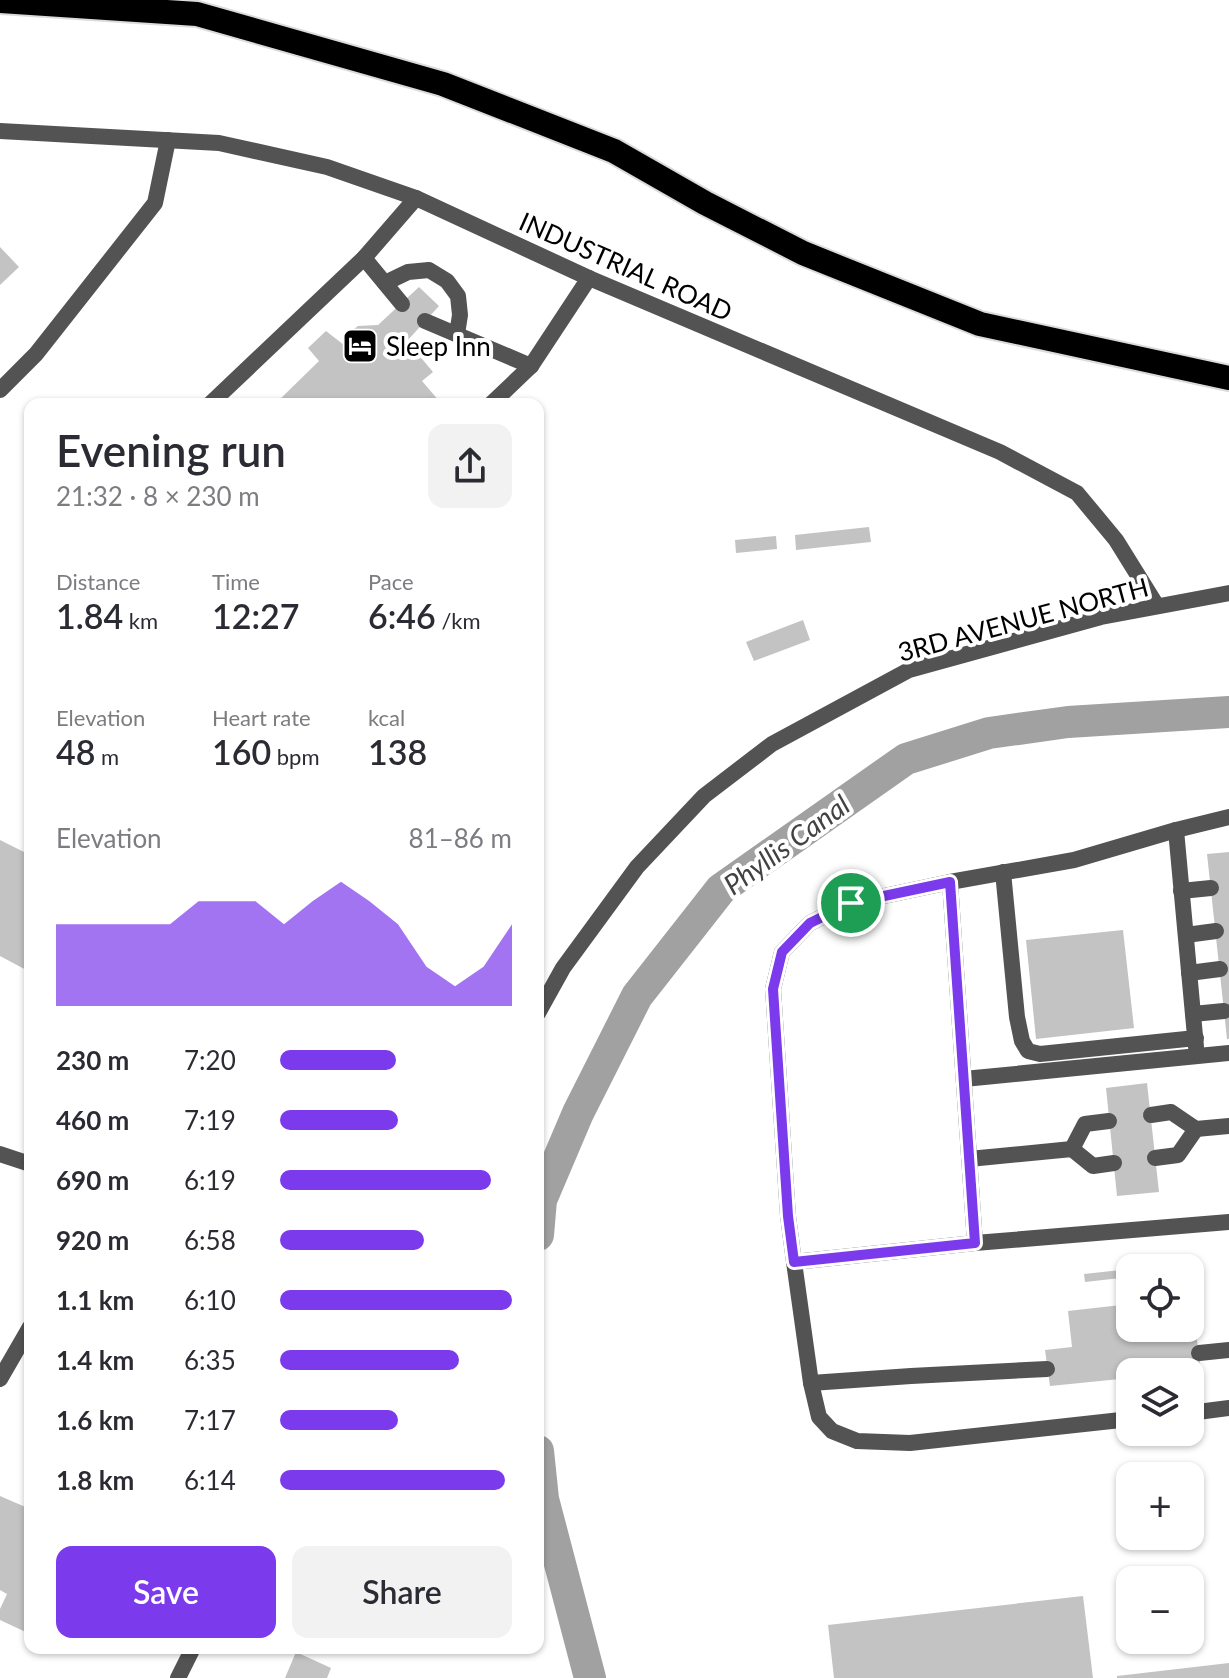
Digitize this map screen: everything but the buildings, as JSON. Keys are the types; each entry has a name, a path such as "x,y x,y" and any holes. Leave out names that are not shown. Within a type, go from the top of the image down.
{"highway":[{"path":"0,1 197,14 443,84 614,151 705,203 803,253 980,324 1229,378"}],"street":[{"name":"INDUSTRIAL ROAD","path":"0,131 219,143 327,167 416,198 589,278 1000,452 1077,493 1116,540 1157,606"},
{"path":"0,390 36,354 155,203 168,140"},
{"path":"216,398 364,258 416,198"},
{"path":"364,258 402,304"},
{"path":"385,283 408,272 429,270 447,281 458,296 460,315 457,334"},
{"path":"497,398 531,366 589,278"},
{"path":"425,321 531,366"},
{"name":"3RD AVENUE NORTH","path":"544,1002 563,968 637,867 704,796 772,744 909,670 1101,617 1229,593"},
{"path":"1116,1421 910,1443 857,1441 832,1431 819,1417 811,1383 787,1201 773,989 782,952 810,923 851,903 1074,860 1229,817"},
{"path":"1176,830 1197,1056"},
{"path":"1003,872 1017,1017 1022,1041 1028,1051 1040,1054 1196,1038"},
{"path":"950,882 975,1243"},
{"path":"1181,891 1211,888"},
{"path":"1186,935 1216,931"},
{"path":"1189,973 1220,969"},
{"path":"1193,1014 1224,1011"},
{"path":"964,1079 1229,1053"},
{"path":"1151,1115 1171,1112 1196,1129 1229,1126"},
{"path":"1072,1149 1085,1124 1109,1121"},
{"path":"1155,1158 1178,1155 1196,1129"},
{"path":"969,1159 1072,1149 1093,1166 1114,1163"},
{"path":"0,1154 24,1162"},
{"path":"794,1262 1229,1222"},
{"path":"0,1379 24,1337"},
{"path":"1199,1353 1229,1350"},
{"path":"811,1383 1047,1369"},
{"path":"1204,1411 1229,1408"},
{"path":"178,1678 190,1654"}],"waterway":[{"name":"Phyllis Canal","path":"544,1193 578,1113 637,996 721,889 906,759 989,733 1068,722 1229,712"},
{"name":"Phyllis Canal","path":"544,1503 590,1678"}],"place":[{"name":"Sleep Inn","path":"360,346"}],"route":[{"path":"950,882 975,1243 794,1262 788,1216 773,989 782,952 810,923 851,903 950,882"}]}
